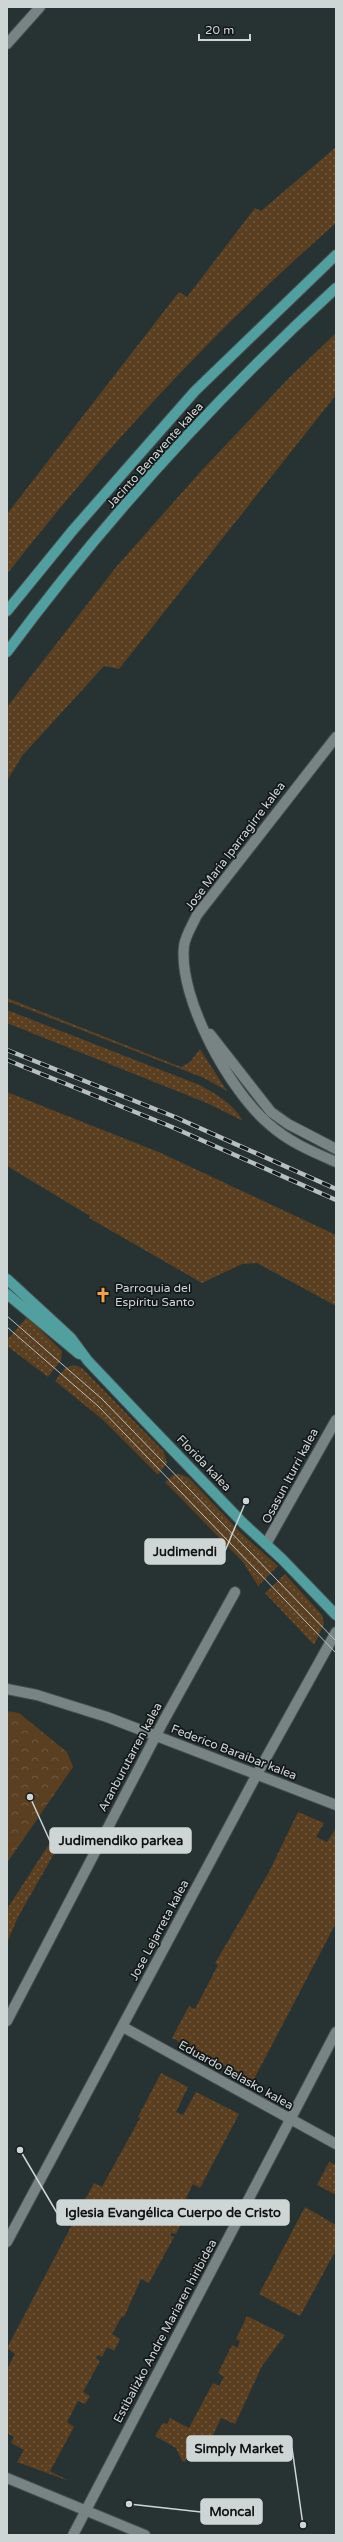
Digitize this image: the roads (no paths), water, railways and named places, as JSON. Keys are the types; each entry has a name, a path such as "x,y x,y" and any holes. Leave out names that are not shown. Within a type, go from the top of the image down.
{"main road":[{"name":"Jacinto Benavente kalea","path":"7,611 73,530 195,391 336,255"},
{"name":"Jacinto Benavente kalea","path":"7,652 90,548 152,475 213,409 336,288"},
{"name":"Florida kalea","path":"7,1279 71,1338 88,1362"},
{"name":"Florida kalea","path":"7,1294 88,1362 336,1615"}],"street":[{"path":"7,44 40,7"},
{"name":"Jose Maria Iparragirre kalea","path":"336,737 197,915 184,944 184,973 193,1008 204,1026 271,1112 288,1124 336,1149"},
{"name":"Jose Maria Iparragirre kalea","path":"204,1026 214,1053 251,1107 261,1118 299,1145 336,1162"},
{"name":"Osasun Iturri kalea","path":"266,1544 336,1420"},
{"name":"Aranburutarren kalea","path":"7,2021 156,1736 235,1592"},
{"name":"Jose Lejarreta kalea","path":"7,2242 256,1776 336,1632"},
{"name":"Federico Baraibar kalea","path":"7,1689 69,1704 336,1805"},
{"name":"Eduardo Belasko kalea","path":"123,2027 336,2144"},
{"name":"Estibalizko Andre Mariaren hiribidea","path":"73,2535 336,2032"},
{"path":"7,2478 145,2535"}],"tram line":[{"path":"7,1316 102,1399 336,1641"},
{"path":"7,1327 98,1406 336,1653"}],"railway":[{"path":"7,1050 175,1117 336,1189"},
{"path":"7,1060 172,1127 336,1200"}],"place":[{"name":"Parroquia del Espíritu Santo","path":"103,1295"},
{"name":"Judimendi","path":"246,1501"},
{"name":"Judimendiko parkea","path":"30,1797"},
{"name":"Iglesia Evangélica Cuerpo de Cristo","path":"20,2150"},
{"name":"Moncal","path":"129,2504"},
{"name":"Simply Market","path":"303,2525"}]}
